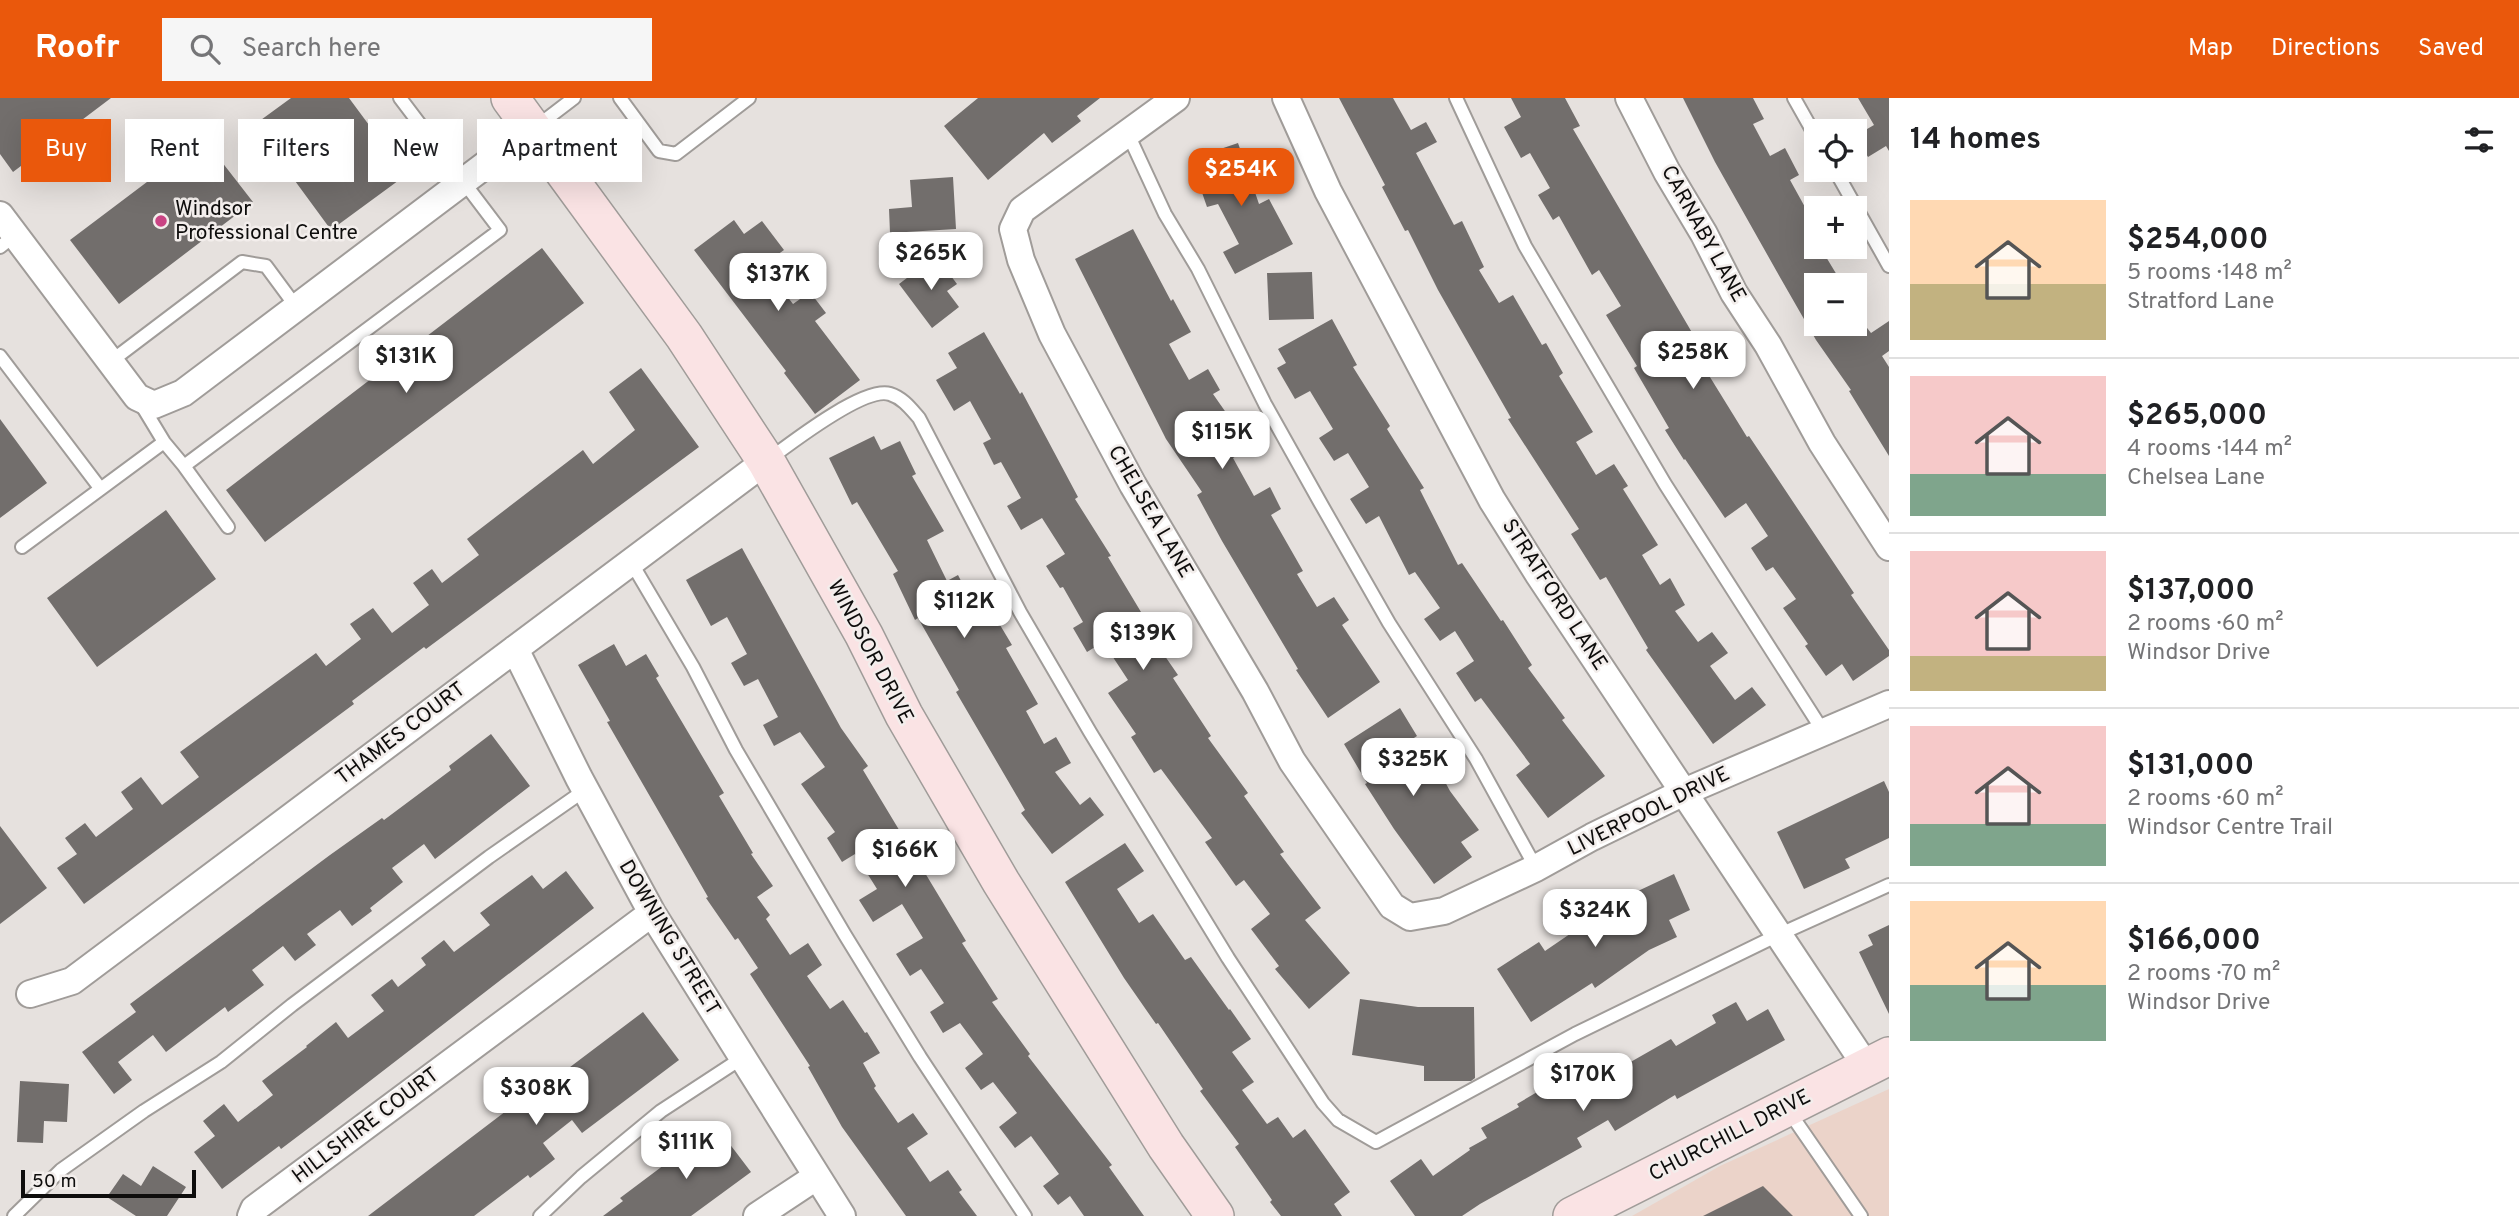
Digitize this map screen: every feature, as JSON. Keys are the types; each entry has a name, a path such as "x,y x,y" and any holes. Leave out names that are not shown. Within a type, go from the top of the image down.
{"street":[{"name":"WINDSOR DRIVE","path":"510,98 526,119"},
{"path":"1128,134 1176,98"},
{"name":"STRATFORD LANE","path":"1286,98 1328,191 1492,500 1778,935 1877,1061"},
{"name":"CARNABY LANE","path":"1629,98 1734,293 1768,345 1822,443 1889,547"},
{"name":"CHELSEA LANE","path":"1128,134 1022,210 1013,229 1021,260 1052,334 1133,485 1255,691 1292,761 1392,906 1410,917"},
{"path":"5,232 137,397 155,405 183,393 477,171"},
{"name":"WINDSOR DRIVE","path":"572,182 684,336 766,461 864,635 904,715 1001,882 1166,1146 1215,1216"},
{"name":"THAMES COURT","path":"30,994 72,981 766,461"},
{"name":"DOWNING STREET","path":"515,649 585,790 652,913 842,1216"},
{"name":"LIVERPOOL DRIVE","path":"1410,917 1444,911 1536,868 1684,792 1889,704"},
{"name":"HILLSHIRE COURT","path":"251,1216 254,1209 652,913"},
{"name":"CHURCHILL DRIVE","path":"1572,1216 1877,1061"},
{"path":"757,1216 816,1177"}],"lane":[{"path":"400,98 416,119"},
{"path":"547,119 575,98"},
{"path":"620,98 659,151 676,155 749,98"},
{"path":"1456,98 1525,246 1665,484 1823,731"},
{"path":"1794,98 1806,119"},
{"path":"1128,134 1164,214 1198,269 1265,404 1389,623 1476,759 1536,868"},
{"path":"184,466 500,230 463,182"},
{"path":"1842,182 1889,267"},
{"path":"110,362 242,262 267,266 297,308"},
{"path":"0,356 100,488"},
{"path":"766,461 850,404 870,395 889,393 906,403 919,418 1020,612 1228,958 1324,1103 1338,1120 1376,1142 1575,1034 1778,935 1889,886"},
{"path":"137,397 164,442 228,527"},
{"path":"22,547 164,442"},
{"path":"631,562 693,667 736,750 845,934 920,1057 1025,1216"},
{"path":"14,1216 61,1170 144,1111 221,1062 292,1005 489,857 585,790"},
{"path":"540,1216 581,1177 661,1111 742,1058"},
{"path":"1786,1107 1861,1216"}],"shaded area":[{"path":"1889,1089 1889,1216 1632,1216 1720,1166"}],"building":[{"path":"0,98 111,98 83,119 21,119 21,166 13,172 0,154"},
{"path":"291,98 349,98 368,124 368,182 396,182 331,230 296,182 354,182 354,119 262,119"},
{"path":"978,98 1100,98 1077,116 1081,121 1052,143 1044,133 988,180 944,126"},
{"path":"1339,98 1393,98 1411,130 1426,122 1437,142 1416,153 1454,225 1462,221 1484,267 1479,270 1499,303 1513,295 1542,345 1546,343 1563,373 1559,376 1593,432 1576,442 1596,475 1614,464 1628,486 1623,489 1658,545 1642,555 1660,585 1670,578 1685,605 1675,611 1698,642 1712,632 1728,653 1710,666 1735,700 1752,687 1766,705 1713,744 1646,650 1648,648 1606,577 1600,580 1571,534 1579,529 1508,419 1511,418 1438,290 1408,230 1405,231 1382,187 1385,185"},
{"path":"1511,98 1565,98 1580,126 1573,129 1711,365 1705,369 1747,437 1749,436 1854,593 1851,595 1889,650 1889,656 1853,681 1842,664 1826,676 1805,646 1808,644 1783,608 1796,599 1773,567 1766,571 1751,548 1768,536 1746,503 1725,518 1665,430 1669,428 1634,368 1637,366 1606,315 1621,306 1599,270 1592,275 1559,216 1553,220 1538,195 1550,188 1530,153 1521,158 1504,127 1521,117"},
{"path":"1683,98 1753,98 1764,119 1753,124 1770,156 1785,148 1799,175 1790,180 1804,205 1804,259 1827,259 1836,273 1804,273 1804,319 1715,162"},
{"path":"1858,98 1889,98 1889,151 1886,146 1868,157 1867,129 1874,125"},
{"path":"1238,143 1259,204 1269,199 1293,244 1235,274 1223,252 1239,244 1218,204 1207,207 1198,181 1205,179 1197,157"},
{"name":"Windsor Professional Centre","path":"224,165 253,202 119,304 70,240 147,182 224,182"},
{"path":"953,177 956,229 890,233 889,209 912,207 910,180"},
{"path":"734,220 744,234 762,221 784,250 763,265 793,304 810,292 826,313 815,321 860,380 815,414 784,373 786,371 694,250"},
{"path":"1133,229 1171,301 1173,299 1191,332 1169,344 1189,380 1208,369 1220,390 1213,394 1250,447 1233,458 1254,496 1270,487 1281,509 1271,515 1303,571 1297,574 1317,607 1334,597 1349,620 1342,625 1380,682 1328,718 1296,670 1298,669 1222,541 1197,495 1202,492 1166,439 1075,259"},
{"path":"542,248 584,303 265,542 226,490"},
{"path":"936,256 957,284 947,291 959,307 932,328 899,284"},
{"path":"1312,272 1314,319 1269,320 1267,273"},
{"path":"1332,319 1357,365 1353,367 1424,488 1420,490 1458,565 1462,563 1501,621 1503,620 1532,665 1528,668 1565,718 1562,720 1605,776 1548,818 1516,775 1530,764 1481,698 1475,702 1456,673 1474,661 1455,631 1440,641 1424,619 1440,608 1415,572 1409,575 1379,516 1366,524 1350,499 1369,487 1348,453 1334,461 1319,438 1333,429 1310,391 1295,399 1277,368 1286,363 1278,349"},
{"path":"1889,321 1889,351 1882,356 1889,367 1889,456 1849,391 1851,390 1814,336 1867,336 1867,328 1871,333"},
{"path":"984,332 1020,394 1022,392 1078,497 1075,499 1111,556 1108,557 1144,617 1140,620 1178,675 1173,678 1211,736 1208,738 1248,793 1244,796 1284,852 1280,854 1321,908 1305,920 1350,973 1309,1009 1275,969 1279,966 1251,929 1270,914 1244,880 1236,886 1205,842 1212,838 1161,769 1154,773 1131,737 1136,734 1108,693 1128,680 1103,642 1087,652 1073,628 1083,622 1063,587 1060,588 1046,566 1065,554 1042,518 1021,530 1007,506 1021,498 1001,462 994,465 983,443 991,439 970,401 954,411 936,380 957,368 948,353"},
{"path":"641,368 699,447 426,649 424,647 352,701 354,704 84,904 57,868 77,854 65,838 85,823 96,837 133,809 121,792 141,777 162,805 199,777 180,752 316,653 326,666 361,639 350,624 373,608 392,633 429,605 413,583 432,569 442,583 479,555 467,539 583,450 593,464 635,430 609,392"},
{"path":"0,419 47,483 0,518"},
{"path":"874,436 881,450 900,441 916,474 912,476 944,531 927,540 947,581 958,575 982,622 994,615 1012,645 1006,648 1038,704 1026,711 1044,744 1056,737 1071,763 1055,772 1080,805 1090,797 1104,815 1052,854 1021,813 1025,810 956,692 959,690 918,618 915,620 893,574 898,571 857,502 852,505 829,458"},
{"path":"166,510 216,579 97,667 47,598"},
{"path":"742,548 841,728 868,766 863,770 966,941 962,943 998,999 992,1002 1030,1054 1028,1056 1112,1165 1109,1167 1144,1216 1084,1216 1070,1196 1058,1205 1043,1186 1059,1174 1031,1136 1015,1148 999,1127 1017,1113 993,1082 981,1090 965,1068 983,1054 960,1023 943,1033 930,1012 944,1003 921,969 910,976 896,954 923,938 902,904 873,922 859,900 877,889 855,854 842,862 827,838 835,832 801,784 825,767 800,732 774,746 763,725 778,717 758,679 744,686 731,663 747,654 727,617 711,626 686,580"},
{"path":"614,644 626,666 646,654 659,676 656,678 724,793 719,796 753,853 751,854 773,886 757,897 770,915 766,919 790,955 808,943 822,965 807,976 830,1009 843,1000 880,1053 863,1063 876,1086 874,1088 898,1123 913,1113 928,1134 907,1148 930,1182 948,1170 962,1190 959,1192 977,1216 906,1216 842,1127 808,1067 810,1066 750,974 758,968 706,898 708,897 607,722 610,721 578,665"},
{"path":"1400,708 1417,736 1400,747 1421,780 1438,769 1450,791 1479,830 1461,842 1472,857 1434,884 1365,784 1367,783 1344,744"},
{"path":"491,734 530,786 435,859 424,844 392,868 403,882 352,926 340,910 307,934 316,945 295,961 283,946 252,970 264,985 228,1012 225,1007 166,1052 153,1035 118,1062 132,1080 114,1094 82,1052 136,1012 130,1004 330,855 382,818 384,820 451,770 449,766"},
{"path":"1884,781 1889,792 1889,838 1845,859 1850,868 1804,889 1777,832"},
{"path":"0,826 47,888 0,924"},
{"path":"1125,843 1144,871 1117,889 1139,923 1153,914 1185,960 1191,957 1251,1039 1232,1052 1254,1082 1242,1090 1267,1124 1278,1117 1293,1138 1305,1129 1350,1192 1334,1204 1342,1216 1281,1216 1235,1147 1239,1144 1200,1091 1203,1089 1158,1023 1156,1024 1124,978 1065,882"},
{"path":"566,871 594,908 281,1149 279,1146 222,1189 194,1152 215,1136 203,1121 224,1104 238,1122 273,1095 262,1081 336,1022 348,1038 384,1011 371,995 392,979 398,987 426,965 421,958 444,940 454,952 490,925 480,913 532,875 543,889"},
{"path":"1674,874 1690,910 1669,920 1677,937 1649,950 1595,988 1592,983 1531,1022 1497,969 1539,942 1545,951 1621,899"},
{"path":"1889,925 1889,1014 1859,952 1873,945 1868,935"},
{"path":"1360,999 1418,1007 1474,1007 1475,1078 1471,1081 1424,1081 1424,1066 1352,1055"},
{"path":"1736,1002 1747,1021 1768,1009 1785,1040 1677,1099 1675,1095 1615,1131 1608,1120 1577,1138 1582,1147 1462,1216 1415,1216 1390,1181 1421,1159 1433,1176 1470,1150 1469,1148 1487,1138 1481,1128 1519,1107 1517,1104 1561,1078 1564,1083 1612,1054 1620,1068 1671,1039 1676,1046 1716,1023 1712,1015"},
{"path":"643,1012 679,1060 582,1133 572,1120 543,1143 555,1159 530,1178 528,1175 474,1216 368,1216 531,1092 533,1095"},
{"path":"20,1081 69,1084 67,1122 44,1121 43,1143 17,1142"},
{"path":"716,1126 751,1172 691,1216 603,1216 623,1201 620,1198"},
{"path":"153,1166 186,1187 167,1216 136,1216 107,1197 123,1174 141,1186"},
{"path":"1763,1186 1793,1216 1703,1216"}],"place":[{"name":"Windsor Professional Centre","path":"161,221"}]}
